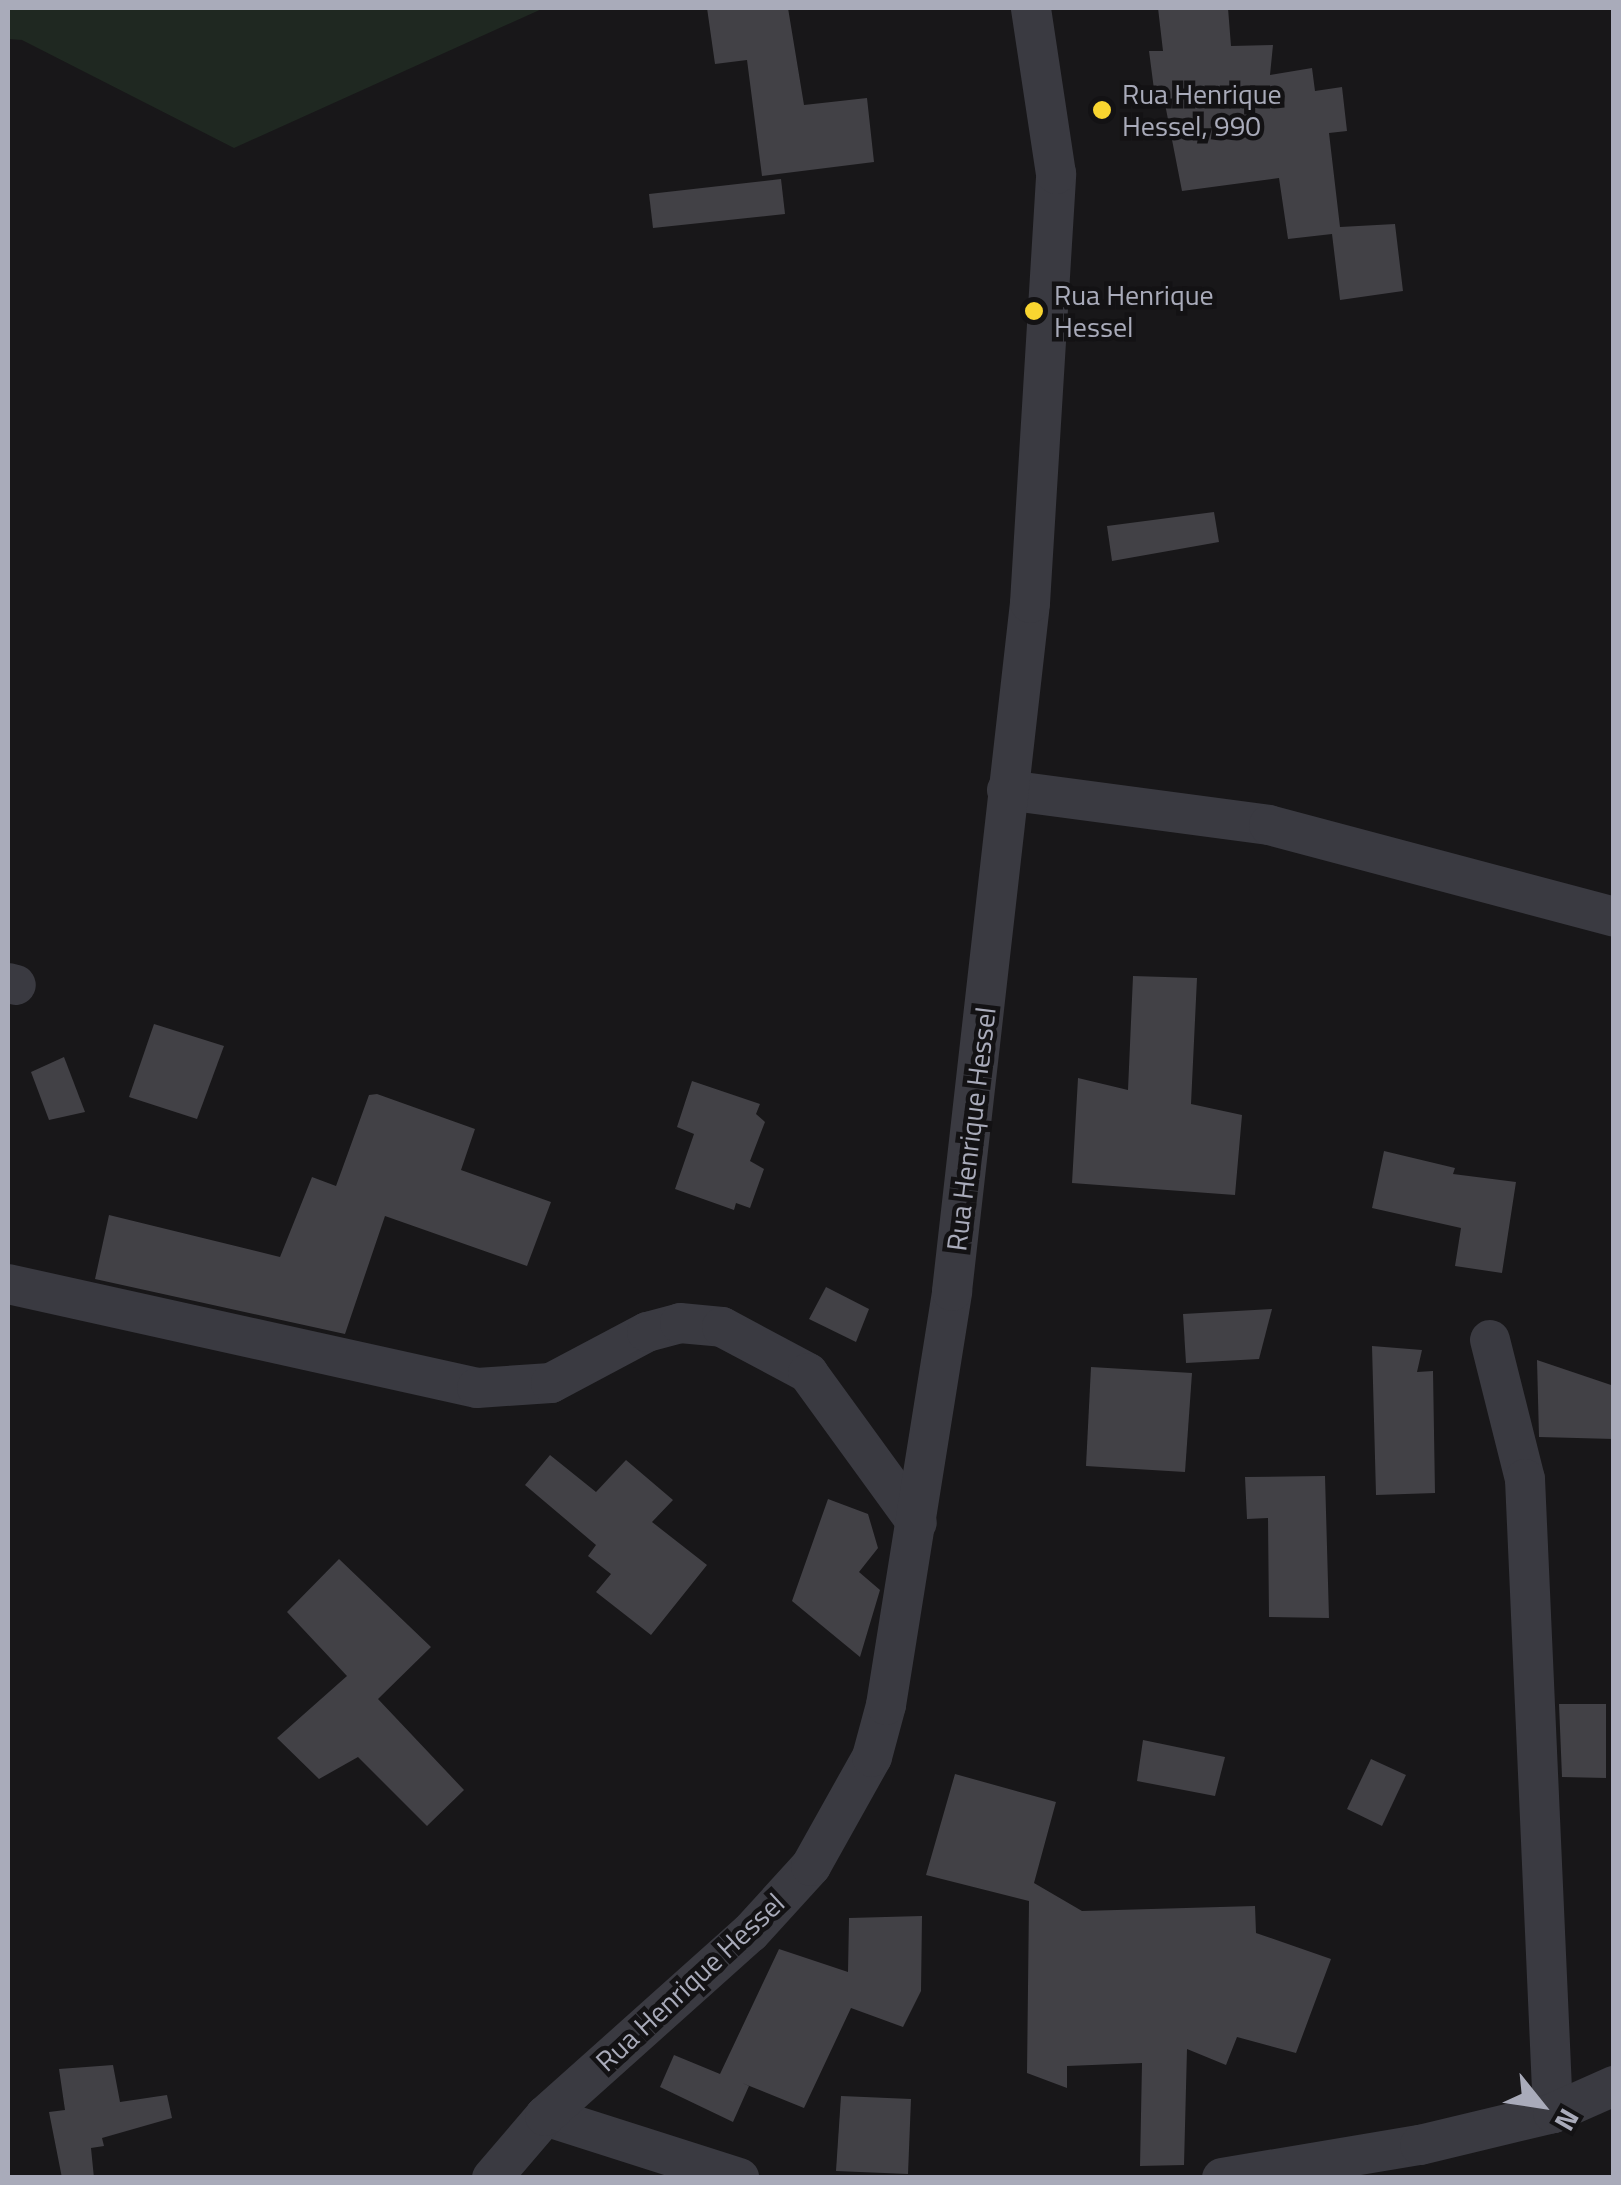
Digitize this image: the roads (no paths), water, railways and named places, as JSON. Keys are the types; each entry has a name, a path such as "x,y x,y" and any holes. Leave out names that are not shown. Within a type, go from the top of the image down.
{"street":[{"name":"Rua Henrique Hessel","path":"492,2178 545,2116 750,1934 811,1866 872,1757 900,1646 976,1098 1030,603 1056,174 1031,8"},
{"path":"1007,790 1269,824 1614,918"},
{"path":"8,1284 477,1388 551,1384 647,1332 680,1323 722,1328 808,1372 916,1523"},
{"path":"1490,1340 1525,1478 1553,2113"},
{"path":"1222,2178 1420,2145 1553,2113 1614,2086"},
{"path":"545,2116 739,2178"}],"place":[{"name":"Rua Henrique Hessel, 990","path":"1102,110"},
{"name":"Rua Henrique Hessel","path":"1034,311"}]}
